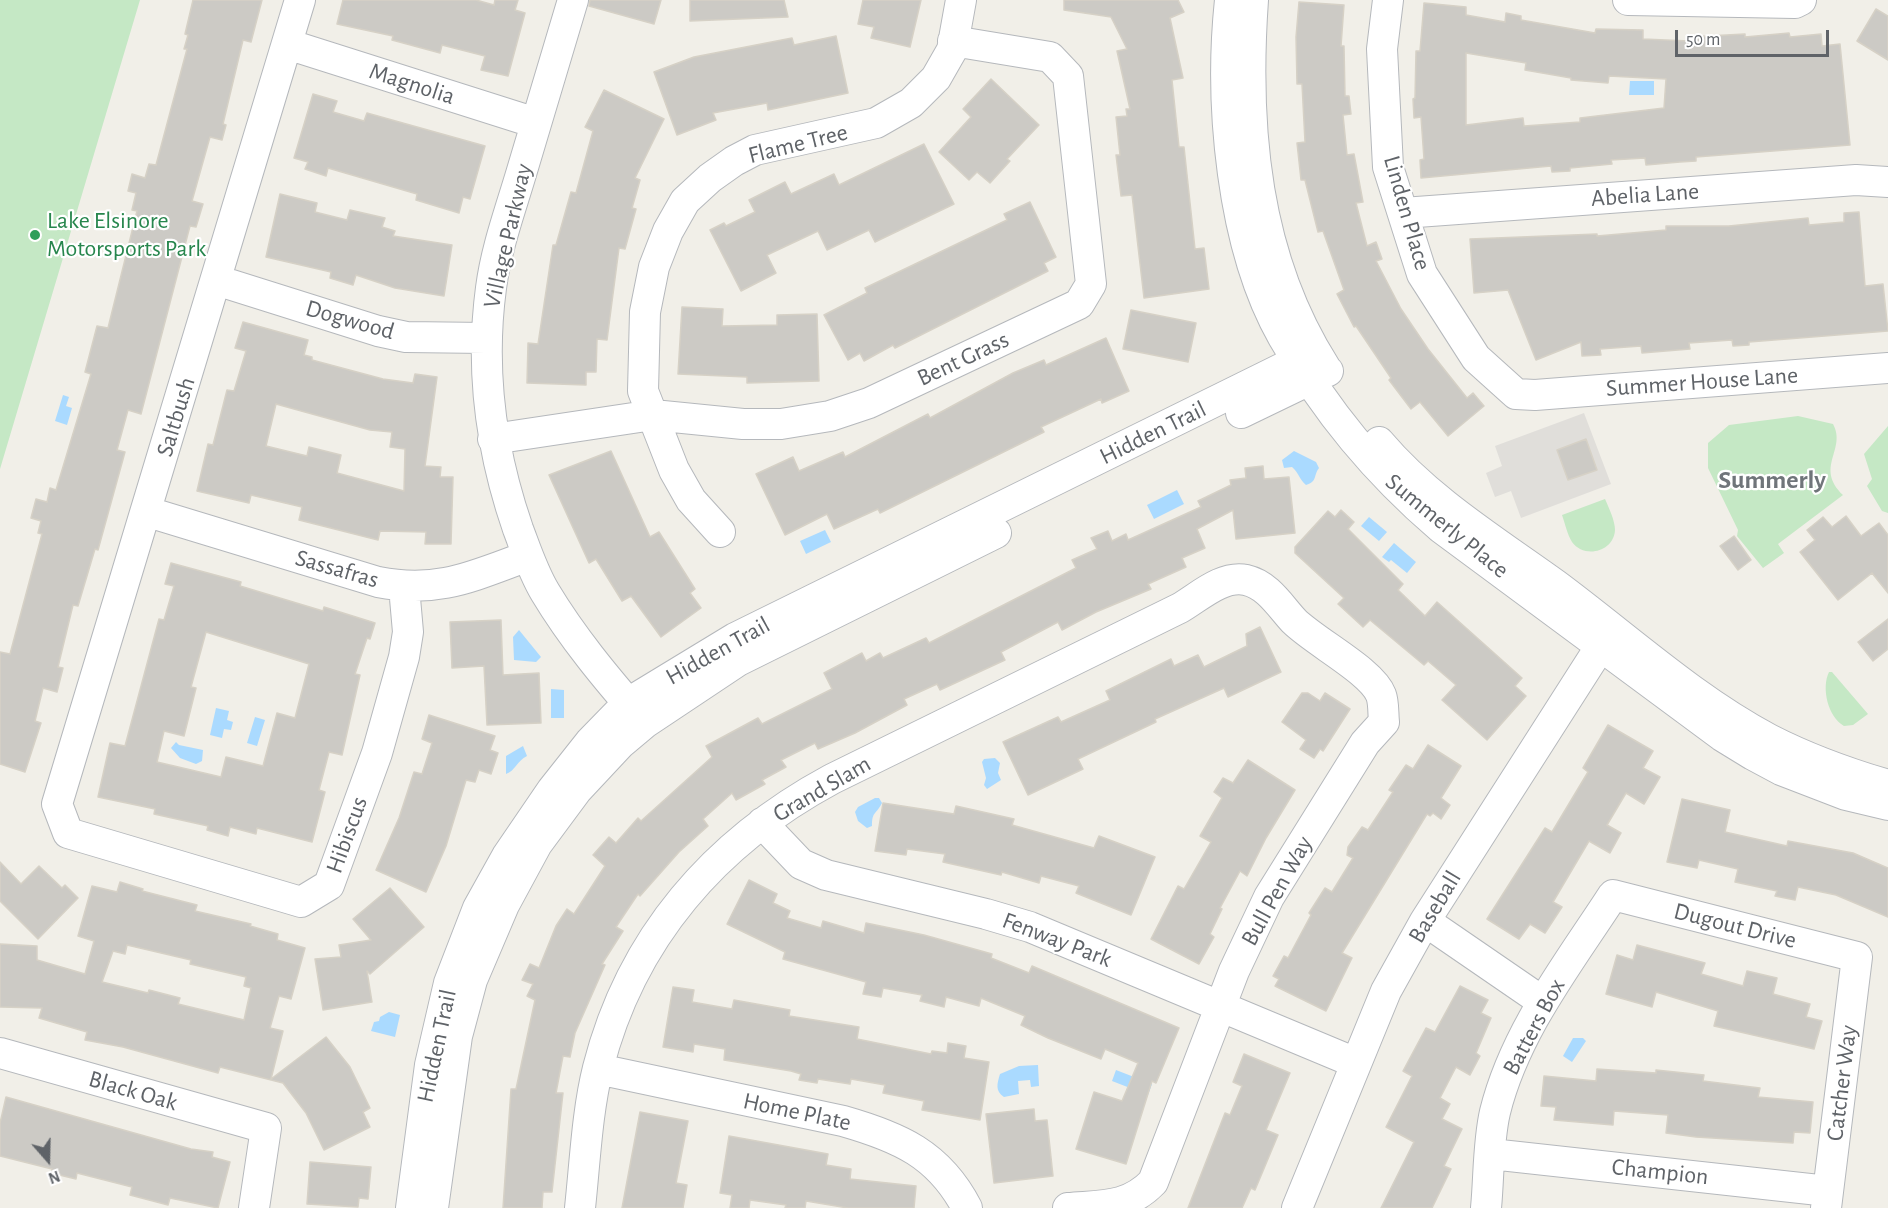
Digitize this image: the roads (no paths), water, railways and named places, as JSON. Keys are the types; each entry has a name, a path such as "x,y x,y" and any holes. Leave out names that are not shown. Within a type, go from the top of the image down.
{"street":[{"name":"Saltbush","path":"68,833 57,804 148,512 300,0"},
{"name":"Village Parkway","path":"573,0 503,233 491,286 486,338 493,439 505,491 528,556 544,590 568,628 636,713"},
{"name":"Flame Tree","path":"720,532 691,500 674,470 643,391 645,312 654,267 668,231 685,201 710,178 754,150 855,130 876,123 912,103 936,78 952,50 961,0"},
{"name":"Summerly Place","path":"1230,0 1226,39 1227,104 1230,147 1239,205 1252,261 1282,336 1313,365"},
{"name":"Summerly Place","path":"1253,0 1249,99 1256,175 1278,265 1300,323 1327,407 1359,449 1399,492 1441,528 1606,636 1767,738 1834,769 1888,785"},
{"name":"Linden Place","path":"1388,0 1383,49 1388,167 1402,213 1422,274 1476,358 1516,394"},
{"path":"1628,0 1796,3 1801,0"},
{"name":"Bent Grass","path":"493,439 653,415 743,424 781,424 830,416 869,403 1079,304 1091,284 1068,76 1050,57 953,41"},
{"name":"Magnolia","path":"287,44 536,123"},
{"name":"Abelia Lane","path":"1402,213 1856,180 1888,182"},
{"name":"Dogwood","path":"216,280 387,333 447,339 486,338"},
{"name":"Hidden Trail","path":"411,1208 430,1065 449,983 478,908 507,856 552,790 590,742 636,713 683,695 758,651 1313,365"},
{"name":"Summer House Lane","path":"1516,394 1535,395 1608,387 1888,368"},
{"name":"Sassafras","path":"148,512 378,582 404,587 429,587 458,581 528,556"},
{"name":"Grand Slam","path":"580,1208 598,1069 615,1015 629,983 656,936 680,902 717,860 794,800 832,779 1180,609 1223,581 1245,580"},
{"name":"Bull Pen Way","path":"1068,1208 1124,1202 1140,1195 1153,1182 1234,970 1269,897 1365,744 1384,722 1381,695 1365,673 1342,659 1295,622 1266,589 1245,580"},
{"name":"Hibiscus","path":"68,833 301,902 329,885 377,753 404,657 408,632 404,587"},
{"name":"Summerly Place","path":"1606,636 1753,755 1781,770 1845,795 1888,805"},
{"name":"Baseball","path":"1297,1208 1386,991 1425,921 1606,636"},
{"name":"Hidden Trail","path":"433,1208 457,1036 485,946 537,844 636,713"},
{"name":"Fenway Park","path":"762,823 801,864 826,875 1030,927 1356,1064"},
{"name":"Dugout Drive","path":"1613,895 1857,957"},
{"name":"Batters Box","path":"1486,1208 1495,1113 1513,1057 1543,1002 1613,895"},
{"path":"1425,921 1543,1002"},
{"name":"Catcher Way","path":"1827,1199 1857,957"},
{"name":"Black Oak","path":"0,1053 266,1128 254,1208"},
{"name":"Home Plate","path":"598,1069 843,1121 883,1132 913,1147 939,1168 967,1208"},
{"name":"Champion","path":"1491,1154 1827,1199"}],"water":[{"path":"1630,81 1654,81 1654,95 1629,95"},
{"path":"63,395 69,397 66,406 72,408 67,425 55,421"},
{"path":"1294,451 1316,462 1319,468 1314,480 1306,485 1292,467 1284,468 1282,460"},
{"path":"1177,490 1184,504 1154,519 1147,505"},
{"path":"1369,517 1387,532 1379,541 1361,526"},
{"path":"825,530 831,542 806,554 800,541"},
{"path":"1394,543 1416,562 1407,573 1391,560 1389,562 1382,557"},
{"path":"519,630 541,657 536,662 514,660 513,637"},
{"path":"551,689 564,690 564,718 551,718"},
{"path":"216,708 229,711 227,720 233,722 231,730 224,729 222,738 210,735"},
{"path":"255,717 265,720 257,746 247,743"},
{"path":"176,742 179,745 203,750 202,761 196,764 180,758 171,748"},
{"path":"523,746 527,756 506,774 506,756"},
{"path":"995,758 1000,763 998,773 1001,780 987,789 984,785 986,778 982,762 984,759"},
{"path":"879,798 882,803 874,815 872,826 867,828 858,821 855,812 858,807"},
{"path":"389,1012 400,1015 395,1037 371,1031 374,1022 379,1021 380,1017"},
{"path":"1573,1038 1583,1038 1586,1041 1572,1062 1563,1056"},
{"path":"1038,1065 1039,1086 1031,1087 1030,1080 1018,1081 1019,1094 1004,1097 999,1092 1000,1074 1019,1066"},
{"path":"1116,1070 1152,1084 1148,1095 1112,1081"}],"place":[{"name":"Lake Elsinore Motorsports Park","path":"35,235"}],"district":[{"name":"Summerly","path":"1772,480"}]}
